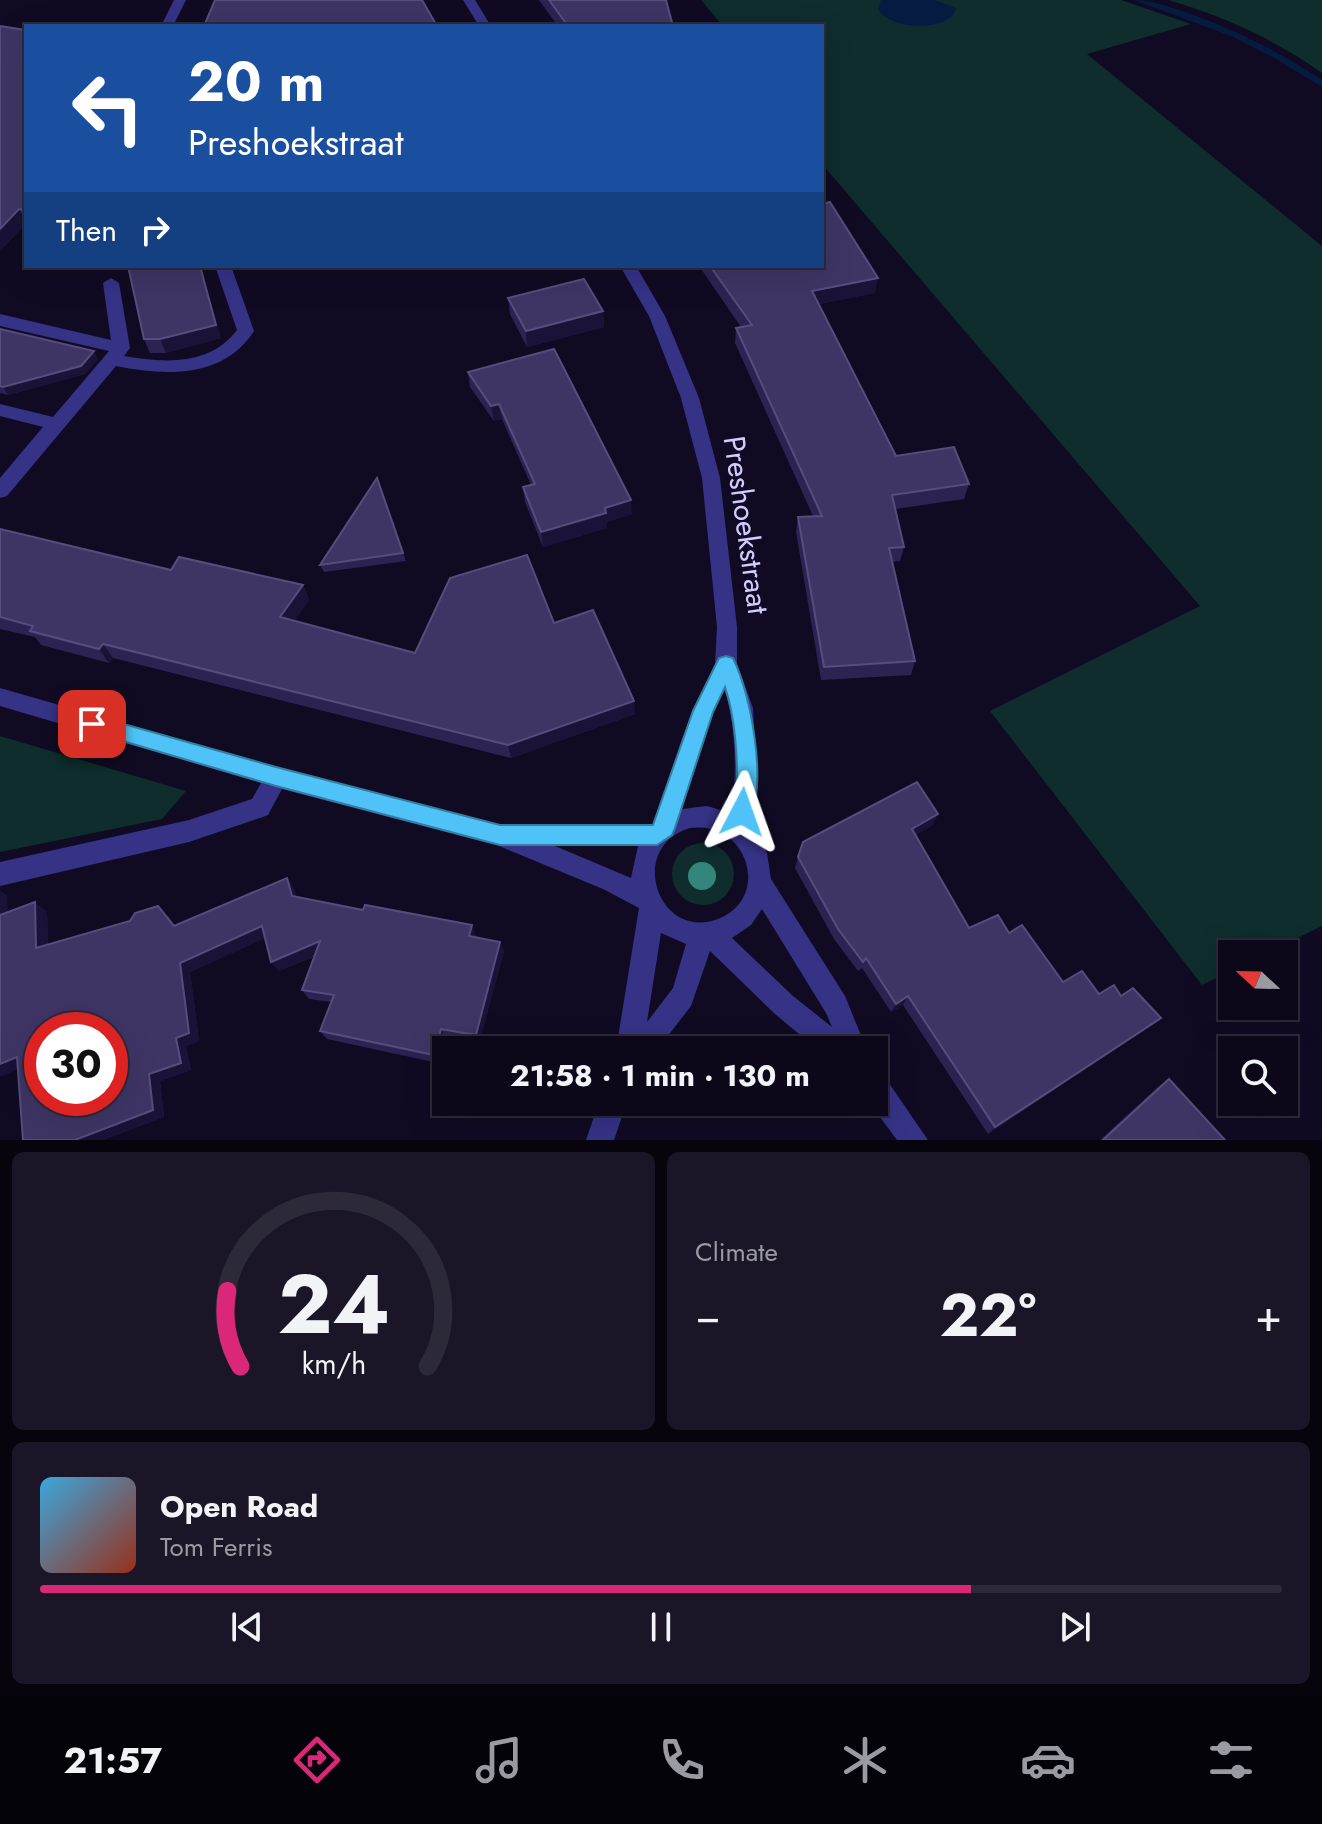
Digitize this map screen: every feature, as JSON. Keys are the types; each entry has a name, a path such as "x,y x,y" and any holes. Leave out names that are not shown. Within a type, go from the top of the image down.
{"street":[{"path":"168,24 180,0"},
{"path":"469,0 484,24"},
{"path":"0,320 117,354 143,367 189,365 220,356 240,343 246,331 224,268"},
{"name":"Preshoekstraat","path":"629,268 657,316 685,384 711,478 727,627 726,664 742,708 746,795 738,830"},
{"path":"0,491 117,354 111,283"},
{"path":"0,410 56,424"},
{"name":"Preshoekstraat","path":"660,832 703,711 726,664"},
{"path":"0,697 276,777 500,835 612,881 650,904 678,928 705,932 728,928 744,917 756,902 761,884 760,863 752,845 738,830 714,818 688,818 660,832 500,835"},
{"path":"0,874 189,831 260,807 276,777"},
{"path":"631,1036 650,904 641,876 645,854 660,832"},
{"path":"761,884 836,1005 848,1036"},
{"path":"651,1036 684,998 705,932"},
{"path":"705,932 822,1036"},
{"path":"888,1105 914,1140"},
{"path":"600,1140 608,1116"}],"green space":[{"path":"701,0 1121,0 1191,24 1087,54 1322,246 1322,926 1294,940 1218,940 1218,977 1202,985 990,711 1200,606 824,166 824,24 721,24"},
{"path":"1168,0 1322,0 1322,73 1248,30"},
{"path":"0,736 186,791 162,819 0,852"},
{"path":"703,843 715,845 725,852 732,862 732,886 725,896 715,903 703,905 691,903 681,896 674,886 672,874 674,862 681,852 691,845"}],"water":[{"path":"881,0 934,0 956,8 952,16 943,22 906,25 884,16 878,9"}],"building":[{"path":"215,0 422,0 436,24 205,24"},
{"path":"549,0 666,0 672,24 567,24"},
{"path":"0,26 24,30 24,210 19,209 0,229"},
{"path":"830,202 878,278 812,291 896,456 954,447 969,484 892,495 904,547 889,548 915,661 824,667 798,517 822,516 736,328 752,325 711,268 824,268 824,204"},
{"path":"128,268 201,268 216,325 160,339 144,339"},
{"path":"584,279 603,311 526,331 508,298"},
{"path":"0,329 94,351 81,366 3,387 0,386"},
{"path":"554,349 631,500 605,508 606,513 541,532 523,487 535,484 499,404 491,406 468,372"},
{"path":"377,478 403,553 320,565"},
{"path":"0,529 171,570 179,557 303,585 280,617 415,653 450,578 527,555 554,623 593,610 634,701 508,745 103,644 99,649 30,631 33,626 0,617"},
{"path":"917,782 938,814 912,829 969,928 998,915 1009,933 1022,925 1063,982 1082,971 1099,994 1114,985 1121,996 1133,988 1161,1018 995,1127 908,996 896,1004 866,958 863,962 838,929 798,857 803,842"},
{"path":"287,878 292,896 363,910 365,905 472,925 469,936 500,942 476,1035 441,1029 439,1036 432,1036 432,1055 320,1031 334,995 302,990 320,941 271,962 262,926 180,963 189,1033 176,1038 181,1063 149,1074 153,1110 75,1140 23,1140 17,1057 0,1064 0,915 35,902 36,948 130,921 135,913 158,906 174,926"},
{"path":"1169,1079 1225,1140 1103,1140"}],"waterway":[{"path":"1138,0 1234,34 1322,84"}],"route":[{"path":"92,724 276,777 500,835 657,835 664,828 703,711 726,664 742,708 746,795 742,812"}]}
